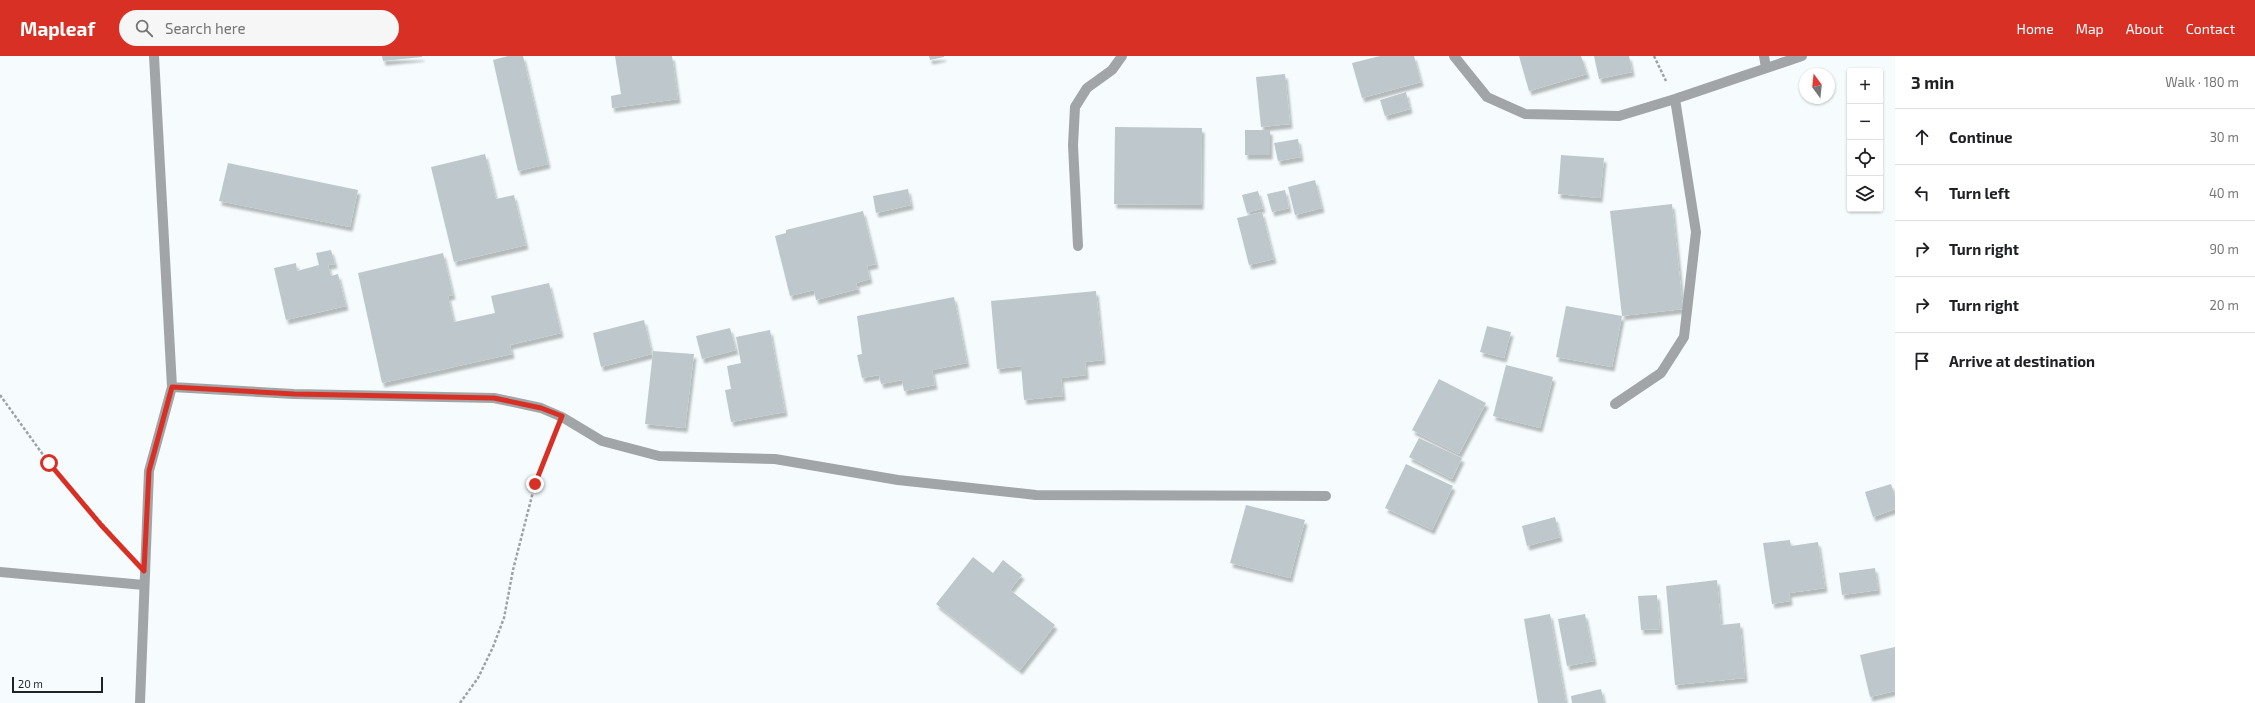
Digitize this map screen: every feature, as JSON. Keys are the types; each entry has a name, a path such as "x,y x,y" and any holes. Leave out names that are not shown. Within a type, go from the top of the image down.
{"street":[{"path":"140,703 149,471 172,387 154,56"},
{"path":"1078,246 1073,145 1074,107 1087,88 1112,70 1122,56"},
{"path":"1454,56 1487,97 1525,114 1619,116 1675,99 1802,56"},
{"path":"1764,56 1766,68"},
{"path":"1615,404 1662,373 1684,337 1696,232 1675,99"},
{"path":"172,387 294,394 494,398 541,408 562,416 602,441 659,456 775,459 898,480 1036,496 1326,496"},
{"path":"0,572 144,585"}],"path":[{"path":"1654,56 1675,99"},
{"path":"0,395 49,463 101,525 144,571"},
{"path":"460,703 478,678 493,647 504,618 513,570 535,484 562,416"}],"building":[{"path":"382,56 422,56 422,57 383,61"},
{"path":"508,56 523,56 548,164 518,171 493,60"},
{"path":"615,56 672,56 678,99 612,108 611,96 621,94"},
{"path":"929,56 944,56 944,57 930,60"},
{"path":"1380,56 1414,56 1421,82 1362,98 1352,63"},
{"path":"1519,56 1581,56 1587,74 1529,91"},
{"path":"1594,56 1629,56 1632,72 1599,79"},
{"path":"1285,74 1290,124 1261,127 1256,77"},
{"path":"1406,92 1410,109 1385,116 1380,100"},
{"path":"1115,127 1202,128 1201,205 1114,204"},
{"path":"1245,130 1270,130 1270,155 1245,155"},
{"path":"1298,139 1301,157 1278,161 1274,143"},
{"path":"485,154 496,199 514,195 526,245 454,262 431,167"},
{"path":"1561,155 1604,158 1600,198 1558,194"},
{"path":"228,163 358,190 350,227 219,201"},
{"path":"1315,180 1322,208 1295,215 1288,187"},
{"path":"908,189 911,205 876,213 873,196"},
{"path":"1285,190 1289,208 1272,212 1267,194"},
{"path":"1258,191 1263,208 1247,213 1242,195"},
{"path":"1672,204 1683,309 1622,316 1610,211"},
{"path":"863,211 876,264 867,266 870,279 856,283 858,289 816,300 814,290 790,296 775,236 786,233 786,230"},
{"path":"1262,212 1274,259 1249,265 1237,218"},
{"path":"331,250 335,264 328,265 331,276 338,274 346,306 286,320 274,268 296,263 297,271 319,265 316,253"},
{"path":"443,253 453,295 448,296 454,322 495,313 491,296 549,283 561,333 510,345 512,354 382,383 358,273"},
{"path":"1096,291 1103,360 1085,362 1086,375 1061,378 1063,396 1024,400 1021,366 997,369 991,301"},
{"path":"954,297 967,363 932,370 935,385 904,391 902,380 881,384 879,375 862,378 857,355 862,354 857,316"},
{"path":"1566,306 1622,316 1612,367 1556,357"},
{"path":"644,320 652,354 601,367 593,333"},
{"path":"1487,326 1511,332 1504,358 1480,352"},
{"path":"730,328 736,350 702,359 696,336"},
{"path":"770,330 785,412 731,422 725,390 731,389 727,366 741,363 736,337"},
{"path":"653,351 694,354 685,428 645,424"},
{"path":"1506,365 1553,377 1540,428 1493,416"},
{"path":"1439,379 1486,403 1459,454 1412,430"},
{"path":"1419,438 1462,458 1452,479 1409,457"},
{"path":"1406,464 1453,486 1432,530 1385,508"},
{"path":"1891,484 1895,496 1895,509 1873,517 1865,492"},
{"path":"1246,505 1305,520 1290,578 1230,563"},
{"path":"1555,517 1560,537 1527,546 1522,526"},
{"path":"1790,540 1791,546 1818,542 1825,588 1789,593 1790,601 1772,604 1763,543"},
{"path":"973,557 993,573 1003,560 1022,575 1010,590 1055,625 1020,670 936,604"},
{"path":"1875,568 1878,590 1842,595 1839,573"},
{"path":"1717,580 1721,625 1740,623 1745,678 1675,685 1666,586"},
{"path":"1657,595 1660,629 1641,630 1638,596"},
{"path":"1550,614 1566,703 1538,703 1524,619"},
{"path":"1585,614 1594,661 1567,666 1558,619"},
{"path":"1895,647 1895,691 1870,697 1860,655"},
{"path":"1601,689 1604,703 1572,703 1571,696"}],"route":[{"path":"49,463 101,525 144,571 149,471 172,387 294,394 494,398 541,408 562,416 535,484"}]}
